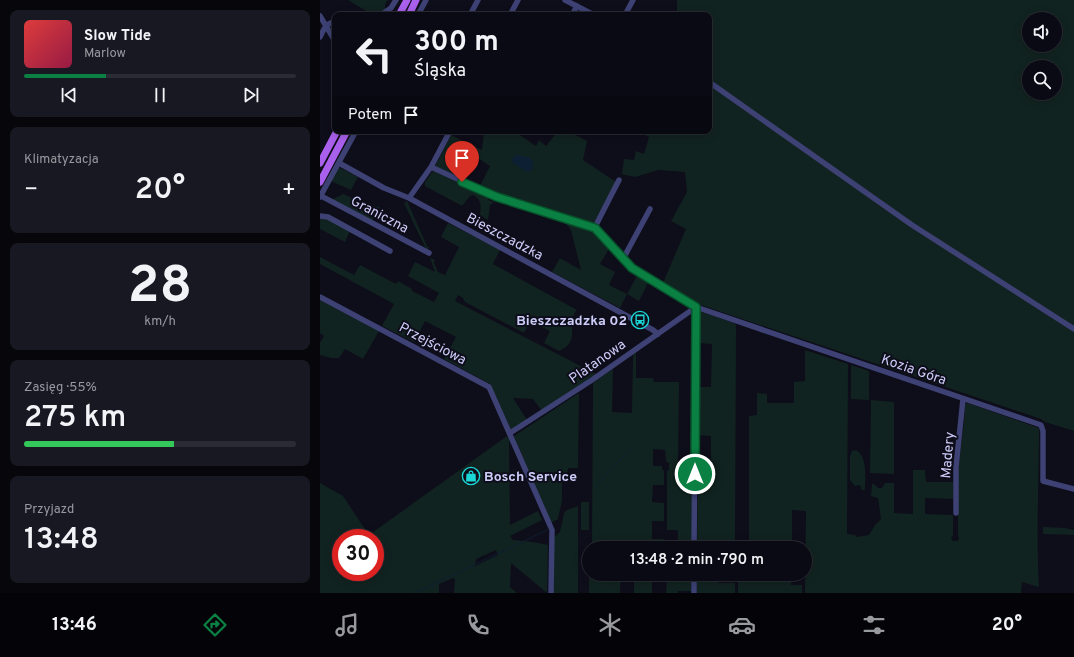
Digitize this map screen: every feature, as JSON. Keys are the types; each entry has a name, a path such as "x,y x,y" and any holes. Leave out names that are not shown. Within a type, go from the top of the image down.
{"main road":[{"path":"401,12 407,0"},
{"path":"410,12 416,0"},
{"path":"320,163 335,134"},
{"path":"320,182 345,134"}],"street":[{"path":"385,12 391,8 396,0"},
{"path":"420,12 426,0"},
{"path":"472,12 478,0"},
{"path":"512,12 518,0"},
{"path":"565,0 588,12"},
{"path":"627,12 633,0"},
{"path":"574,12 577,6"},
{"path":"320,16 332,37"},
{"path":"320,36 326,26 332,23"},
{"path":"712,84 912,225 1074,329"},
{"path":"320,197 354,134"},
{"path":"409,198 431,167 448,134"},
{"name":"Bieszczadzka","path":"339,163 384,188 409,198 658,334"},
{"path":"431,167 497,197 595,228 619,180"},
{"name":"Graniczna","path":"320,197 429,254"},
{"path":"623,259 650,209"},
{"path":"320,216 328,217 390,251"},
{"name":"Kozia Góra","path":"595,228 635,270 696,307 1041,425 1043,431 1043,481 1074,489"},
{"name":"Przejściowa","path":"320,297 489,387 552,530 551,593"},
{"path":"694,541 696,307"},
{"name":"Platanowa","path":"510,433 592,380 696,307"},
{"name":"Madery","path":"956,513 956,467 963,398"},
{"path":"694,581 694,593"}],"green space":[{"path":"348,0 388,0 385,4 385,10 382,12 368,12"},
{"path":"677,0 1074,0 1074,431 695,303 663,283 686,229 671,221 687,192 685,172 658,170 635,177 622,174 624,159 634,160 636,151 644,154 649,137 643,134 712,134 712,12 677,12"},
{"path":"484,134 518,134 536,146 539,140 546,146 556,134 572,134 587,141 583,160 616,182 595,221 589,224 536,208 479,188 490,166 468,152 455,177 435,167 451,135 482,150"},
{"path":"338,168 358,177 351,190 331,181"},
{"path":"433,171 489,196 488,200 494,202 490,205 488,220 480,215 481,206 478,199 473,195 470,196 462,206 425,186 425,182"},
{"path":"343,194 372,206 380,207 372,222 331,200"},
{"path":"407,201 427,246 429,247 427,251 404,203"},
{"path":"320,217 328,218 350,231 345,242 320,229"},
{"path":"566,220 595,230 610,247 600,264 615,272 609,285 627,294 620,308 552,272 560,258 581,270 571,230 567,225"},
{"path":"448,223 500,250 493,264 577,310 573,315 572,337 570,342 566,347 559,351 544,343 550,331 530,321 524,333 465,302 463,298 458,295 455,301 596,374 542,411 533,399 513,398 527,420 511,431 490,384 444,359 456,337 425,321 414,342 382,326 394,304 320,264 320,257 354,275 360,265 396,284 398,281 412,289 412,291 434,302 439,293 408,276 415,262 435,272 430,258 435,260 434,263 438,272 445,275 459,247 441,237"},
{"path":"637,276 648,283 639,301 627,294"},
{"path":"320,300 379,331 363,359 345,349 339,358 331,358 320,355 320,343 324,336 320,333"},
{"path":"702,312 736,325 735,541 697,541 698,474 711,474 711,436 698,435 698,387 711,387 712,344 698,343 698,313"},
{"path":"805,350 848,364 847,534 855,535 857,537 869,535 881,519 878,498 871,496 872,484 878,488 882,488 885,483 894,483 894,513 913,514 913,470 925,470 926,482 953,482 953,499 925,498 925,514 953,515 953,535 951,538 953,541 958,541 958,471 965,405 967,403 1039,428 1039,587 1022,582 1021,593 805,593 805,581 812,581 812,541 806,541 806,511 792,510 792,541 749,541 749,416 757,415 757,393 767,394 767,403 794,403 794,382 805,381"},
{"path":"636,352 636,378 653,378 654,382 679,382 678,474 692,474 692,541 678,541 678,530 667,530 667,471 669,470 669,463 666,461 665,450 653,449 653,466 662,466 664,471 664,485 653,485 652,502 664,503 664,521 652,521 652,539 664,539 664,541 592,541 593,383 613,369 612,412 632,413 633,355"},
{"path":"851,365 869,371 869,400 851,399"},
{"path":"579,393 578,468 568,468 567,475 562,477 562,500 558,519 551,523 514,436"},
{"path":"871,400 894,402 894,474 870,473"},
{"path":"507,436 509,439 510,525 538,511 542,520 510,536 513,540 548,545 547,593 511,563 510,587 517,593 454,593 455,579 453,578 439,584 439,593 320,593 320,483 343,496 365,529 332,529 332,581 384,581 384,529 377,529","holes":["496,550 498,555 475,566 476,559"]},
{"path":"856,450 860,453 864,463 865,490 862,490 860,485 855,486 850,480 850,456 852,451"},
{"path":"581,502 589,502 589,530 581,530"},
{"path":"578,506 578,593 553,593 554,537 560,532 564,513 567,510"},
{"path":"1043,527 1074,530 1074,535 1043,534"},
{"path":"589,581 621,581 620,593 589,593"},
{"path":"634,581 652,581 652,593 634,593"},
{"path":"667,581 691,581 691,591 666,593"},
{"path":"697,581 735,583 735,593 697,593"},
{"path":"791,581 791,585 802,585 802,593 738,593 738,582"}],"water":[{"path":"515,155 528,157 533,161 531,171 527,172 513,163 512,160"}],"waterway":[{"path":"595,487 631,448"},
{"path":"415,593 547,530"}],"place":[{"name":"Bieszczadzka 02","path":"640,320"},
{"name":"Bosch Service","path":"471,476"}],"route":[{"path":"462,182 497,197 595,228 606,238 632,268 696,307 695,474"}]}
